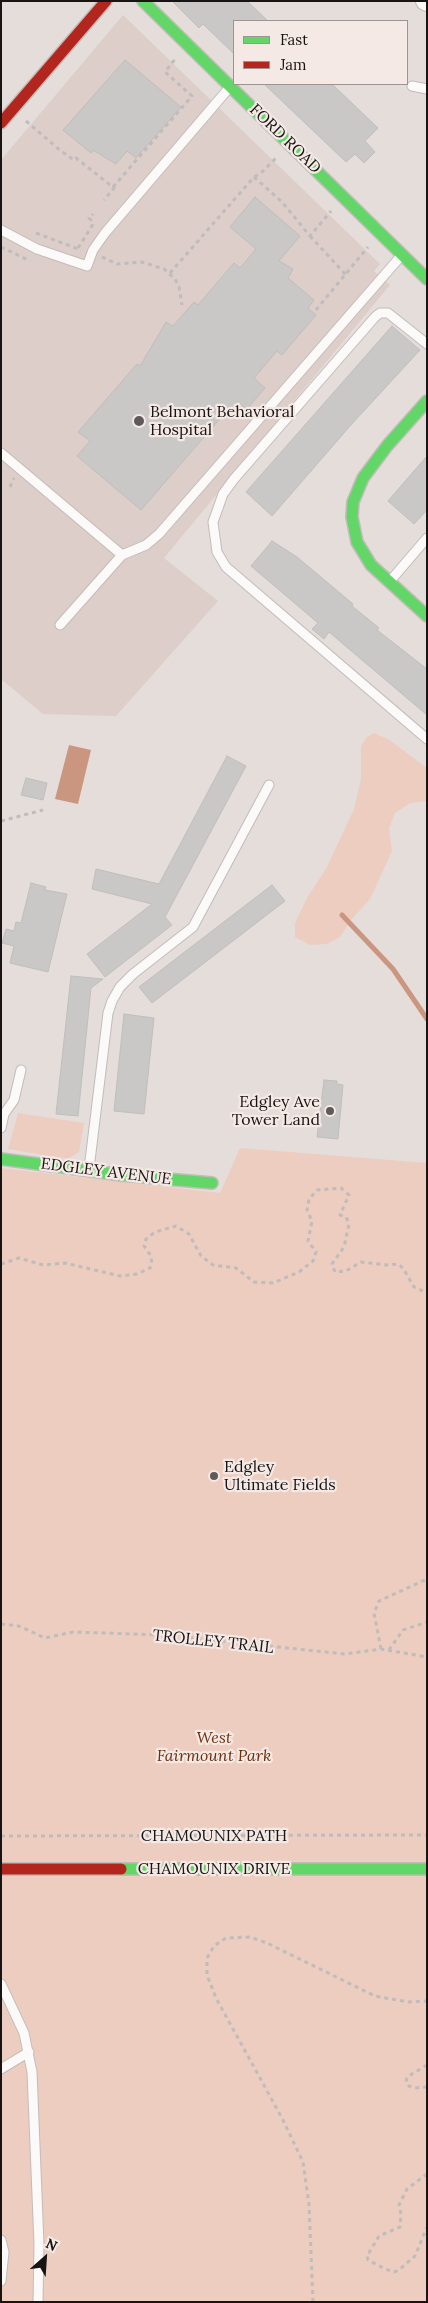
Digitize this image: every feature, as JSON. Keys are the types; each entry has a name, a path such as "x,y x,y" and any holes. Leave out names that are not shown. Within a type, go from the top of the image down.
{"street":[{"path":"1,123 106,1"},
{"name":"FORD ROAD","path":"142,1 427,279"},
{"path":"427,401 373,464 357,491 353,502 352,517 356,542 371,565 388,583 427,616"},
{"name":"EDGLEY AVENUE","path":"1,1159 88,1171 212,1183"},
{"name":"CHAMOUNIX DRIVE","path":"1,1869 427,1869"}],"lane":[{"path":"1,230 37,249 86,266 93,250 105,232 231,86"},
{"path":"412,86 427,89"},
{"path":"60,625 122,555 146,545 159,534 403,254"},
{"path":"427,344 388,313 380,313 375,317 222,494 213,522 213,537 226,567 427,739"},
{"path":"1,453 122,555"},
{"path":"388,583 427,538"},
{"path":"88,1171 108,1013 112,1001 120,988 133,974 193,927 269,785"},
{"path":"1,1128 3,1113 14,1100 21,1070"},
{"path":"1,1984 17,2015 29,2052 34,2094 38,2302"},
{"path":"1,2070 29,2052"},
{"path":"1,2240 4,2252 1,2281"}],"path":[{"path":"104,200 113,187 192,96 165,72 176,58"},
{"path":"26,121 61,151 74,160 76,158 113,187"},
{"path":"170,273 254,177 277,157"},
{"path":"254,177 282,202 346,275"},
{"path":"310,236 332,210"},
{"path":"33,232 80,249 92,226 93,222 89,218 93,214"},
{"path":"316,310 369,247"},
{"path":"101,257 117,264 136,261 150,263 170,273 179,287 182,305"},
{"path":"1,821 43,810"},
{"path":"1,1264 24,1259 43,1266 70,1264 120,1276 137,1274 150,1268 152,1265 151,1256 144,1246 146,1239 155,1232 176,1226 189,1234 201,1256 213,1265 236,1268 254,1282 273,1283 299,1272 315,1257 316,1252 308,1241 312,1221 306,1210 309,1199 317,1190 342,1188 349,1195 340,1215 348,1219 348,1228 344,1247 332,1264 334,1272 346,1271 361,1262 386,1265 398,1264 403,1268 414,1288 427,1293"},
{"path":"381,1648 374,1613 379,1601 427,1580"},
{"path":"389,1650 403,1630 427,1622"},
{"name":"TROLLEY TRAIL","path":"1,1624 19,1626 44,1638 73,1632 163,1635 345,1654 381,1648 427,1657"},
{"name":"CHAMOUNIX PATH","path":"1,1836 427,1835"},
{"path":"313,2302 309,2204 303,2162 283,2120 213,1992 206,1966 210,1951 226,1938 250,1937 267,1943 375,1996 408,2002 427,2000"},
{"path":"427,2066 407,2077 406,2082 414,2088 427,2087"},
{"path":"427,2174 406,2188 399,2205 401,2214 400,2227 379,2236 368,2256 368,2260 394,2272 399,2270 415,2256 427,2228"}],"shaded area":[{"name":"Belmont Behavioral Hospital","path":"123,15 380,264 374,271 390,285 164,558 218,601 116,716 43,714 1,679 1,160"},
{"path":"69,745 91,750 78,804 55,799"}],"green space":[{"path":"374,733 388,739 427,768 427,801 410,803 395,813 389,828 392,851 370,899 351,920 340,937 327,944 310,945 295,937 295,923 307,898 327,867 354,809 361,779 361,746 366,738"},
{"path":"18,1113 84,1123 79,1152 68,1159 8,1149"},
{"name":"West Fairmount Park","path":"240,1148 427,1163 427,2302 1,2302 1,1168 220,1193"}],"building":[{"path":"172,1 247,1 267,20 233,20 233,53 203,24 199,28"},
{"path":"125,60 181,107 136,158 127,151 116,164 93,150 91,153 63,130"},
{"path":"265,85 333,85 378,128 365,141 375,152 364,163 355,154 346,162"},
{"path":"255,197 300,236 279,261 293,269 288,278 314,300 308,308 316,315 282,355 277,351 254,378 265,388 247,409 239,403 226,417 223,415 141,510 77,456 90,441 78,432 137,364 140,366 166,322 173,326 194,302 198,305 234,263 240,268 256,249 230,227"},
{"path":"392,326 420,350 350,426 272,516 246,492"},
{"path":"427,456 427,510 414,524 388,501"},
{"path":"272,541 297,557 353,604 352,606 379,628 377,630 427,669 427,715 329,632 324,639 312,629 318,623 251,566"},
{"path":"227,756 246,766 165,917 172,925 105,977 87,954 152,904 92,889 96,869 159,884"},
{"path":"26,778 47,783 43,800 21,795"},
{"path":"31,883 46,887 45,890 67,894 48,972 10,963 14,946 2,943 6,929 14,931 16,922 21,923"},
{"path":"272,885 285,901 152,1003 139,987"},
{"path":"71,976 103,979 91,988 78,1116 56,1114"},
{"path":"124,1014 154,1018 144,1114 114,1111"},
{"name":"Edgley Ave Tower Land","path":"324,1080 337,1081 337,1084 343,1085 338,1139 317,1137"}],"waterway":[{"path":"342,915 393,969 427,1019"}],"traffic: fast":[{"path":"143,1 427,279"},
{"path":"427,401 387,446 363,478 353,502 352,517 357,542 371,565 427,616"},
{"path":"1,1159 121,1175 212,1183"},
{"path":"121,1869 427,1869"}],"traffic: jam":[{"path":"1,123 106,1"},
{"path":"1,1869 121,1869"}],"place":[{"name":"Belmont Behavioral Hospital","path":"139,421"},
{"name":"Edgley Ave Tower Land","path":"330,1111"},
{"name":"Edgley Ultimate Fields","path":"214,1476"}]}
